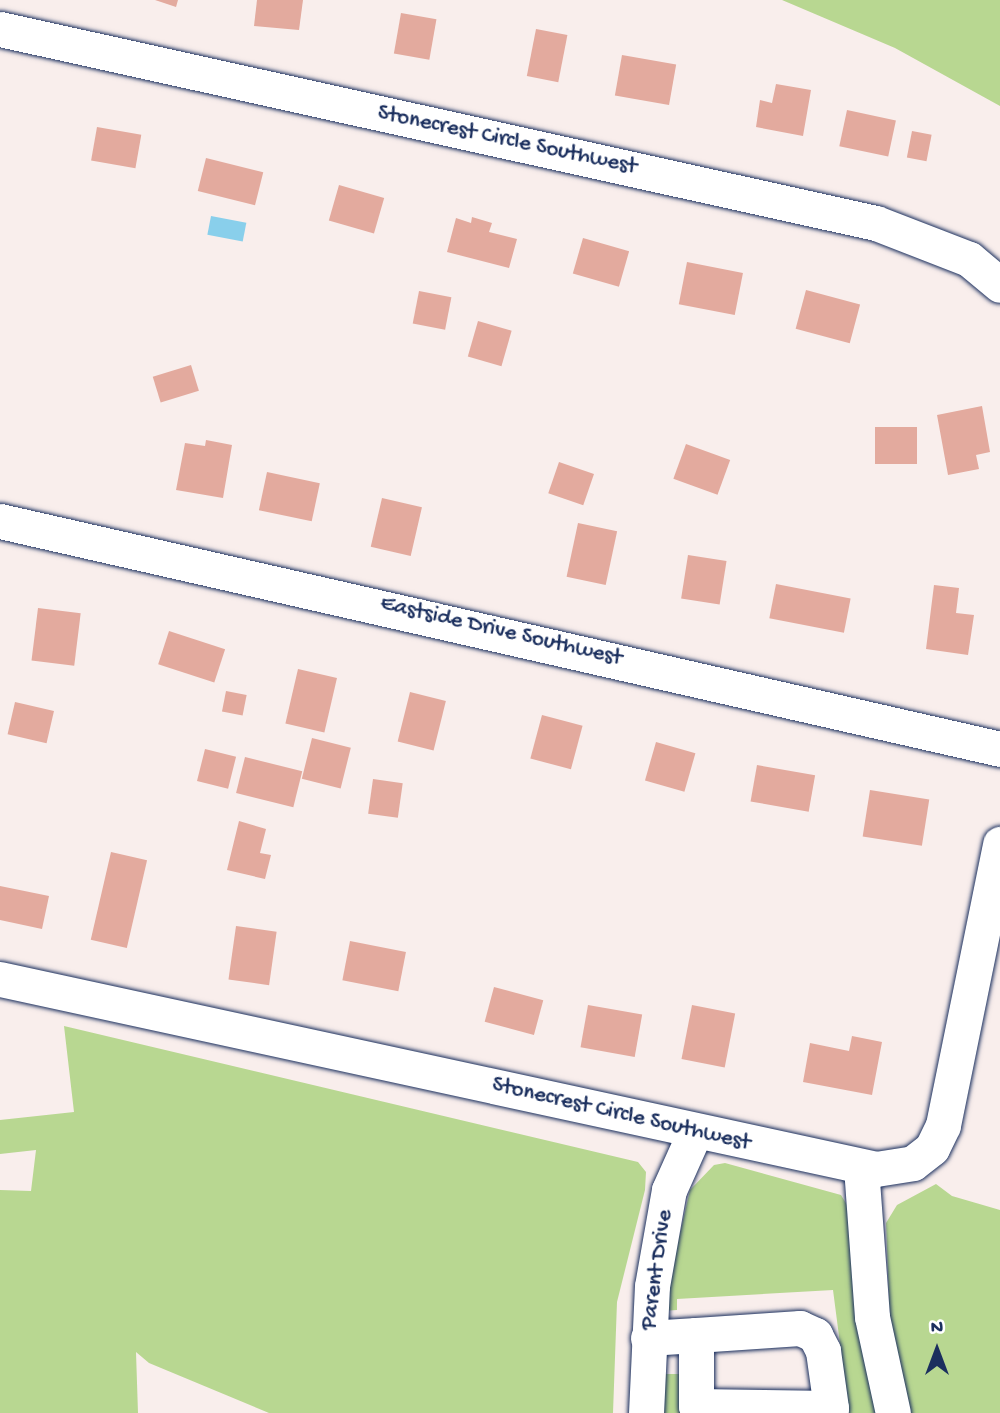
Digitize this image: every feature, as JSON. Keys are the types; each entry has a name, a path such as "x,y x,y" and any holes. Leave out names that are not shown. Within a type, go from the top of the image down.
{"street":[{"name":"Stonecrest Circle Southwest","path":"0,29 876,223 969,259 1000,285"},
{"name":"Eastside Drive Southwest","path":"0,521 1000,749"},
{"name":"Stonecrest Circle Southwest","path":"0,979 861,1167 913,1163 932,1148 943,1125 1000,844"},
{"name":"Parent Drive","path":"646,1413 648,1338 670,1190 695,1132"},
{"path":"861,1167 872,1317 893,1413"},
{"path":"648,1338 696,1335"}],"green space":[{"path":"782,0 1000,0 1000,106 895,48"},
{"path":"64,1026 638,1162 646,1172 645,1190 617,1302 613,1413 269,1413 149,1363 136,1352 138,1413 0,1413 0,1190 31,1191 36,1150 0,1154 0,1120 74,1112"},
{"path":"725,1163 841,1195 853,1215 879,1413 849,1413 833,1290 677,1299 677,1310 662,1311 690,1190 714,1165"},
{"path":"936,1184 952,1196 1000,1210 1000,1413 907,1413 890,1325 886,1223 897,1205"},
{"path":"663,1374 685,1374 685,1413 663,1413"}],"water":[{"path":"211,216 246,223 243,242 207,235"}],"building":[{"path":"155,0 178,0 176,7"},
{"path":"257,0 303,0 299,30 254,26"},
{"path":"401,13 436,19 429,60 394,53"},
{"path":"536,29 567,35 558,82 527,76"},
{"path":"622,55 676,65 669,105 615,95"},
{"path":"776,84 811,90 803,136 756,127 760,100 772,103"},
{"path":"847,110 896,120 888,157 839,146"},
{"path":"97,127 141,135 135,168 91,160"},
{"path":"912,131 932,135 926,161 907,158"},
{"path":"206,158 263,172 255,205 198,191"},
{"path":"339,185 384,198 374,234 329,221"},
{"path":"472,217 492,223 489,232 517,239 509,268 447,252 456,218 471,223"},
{"path":"583,238 629,251 619,287 573,274"},
{"path":"687,262 743,273 735,315 679,304"},
{"path":"806,290 860,304 850,343 796,329"},
{"path":"419,291 451,297 445,330 413,323"},
{"path":"478,321 512,331 501,366 468,357"},
{"path":"191,365 199,391 161,403 153,377"},
{"path":"982,406 990,452 976,455 979,469 948,475 937,415"},
{"path":"875,427 917,427 917,464 875,464"},
{"path":"206,440 232,445 223,498 176,490 185,443 205,446"},
{"path":"686,444 730,460 718,495 673,479"},
{"path":"559,462 594,474 583,505 548,493"},
{"path":"267,472 320,483 312,521 259,510"},
{"path":"382,498 422,507 411,556 371,547"},
{"path":"578,523 617,531 606,585 567,577"},
{"path":"688,555 727,561 720,605 681,598"},
{"path":"776,584 851,599 844,633 769,618"},
{"path":"934,585 959,588 956,613 974,615 968,655 926,649"},
{"path":"38,608 81,613 74,666 32,661"},
{"path":"169,631 225,649 214,683 158,664"},
{"path":"298,669 337,678 324,733 285,724"},
{"path":"226,691 247,695 243,716 222,712"},
{"path":"410,692 446,701 434,750 398,741"},
{"path":"15,702 54,711 47,743 8,734"},
{"path":"542,715 583,726 571,769 530,758"},
{"path":"312,738 351,748 341,788 302,779"},
{"path":"656,742 695,753 684,792 645,780"},
{"path":"205,749 236,757 228,789 197,781"},
{"path":"245,757 302,771 293,807 236,793"},
{"path":"757,765 815,775 809,812 751,801"},
{"path":"373,779 403,783 398,818 368,814"},
{"path":"870,790 929,799 922,846 863,836"},
{"path":"239,821 266,829 260,853 271,855 265,879 227,870"},
{"path":"111,852 147,860 127,948 91,940"},
{"path":"0,886 49,896 42,929 0,920"},
{"path":"236,926 277,932 269,985 228,979"},
{"path":"350,941 406,952 398,991 342,980"},
{"path":"494,987 543,1000 534,1035 485,1022"},
{"path":"588,1005 642,1015 635,1057 581,1047"},
{"path":"692,1005 735,1013 725,1067 682,1059"},
{"path":"852,1036 882,1042 872,1095 803,1082 810,1043 849,1051"}]}
